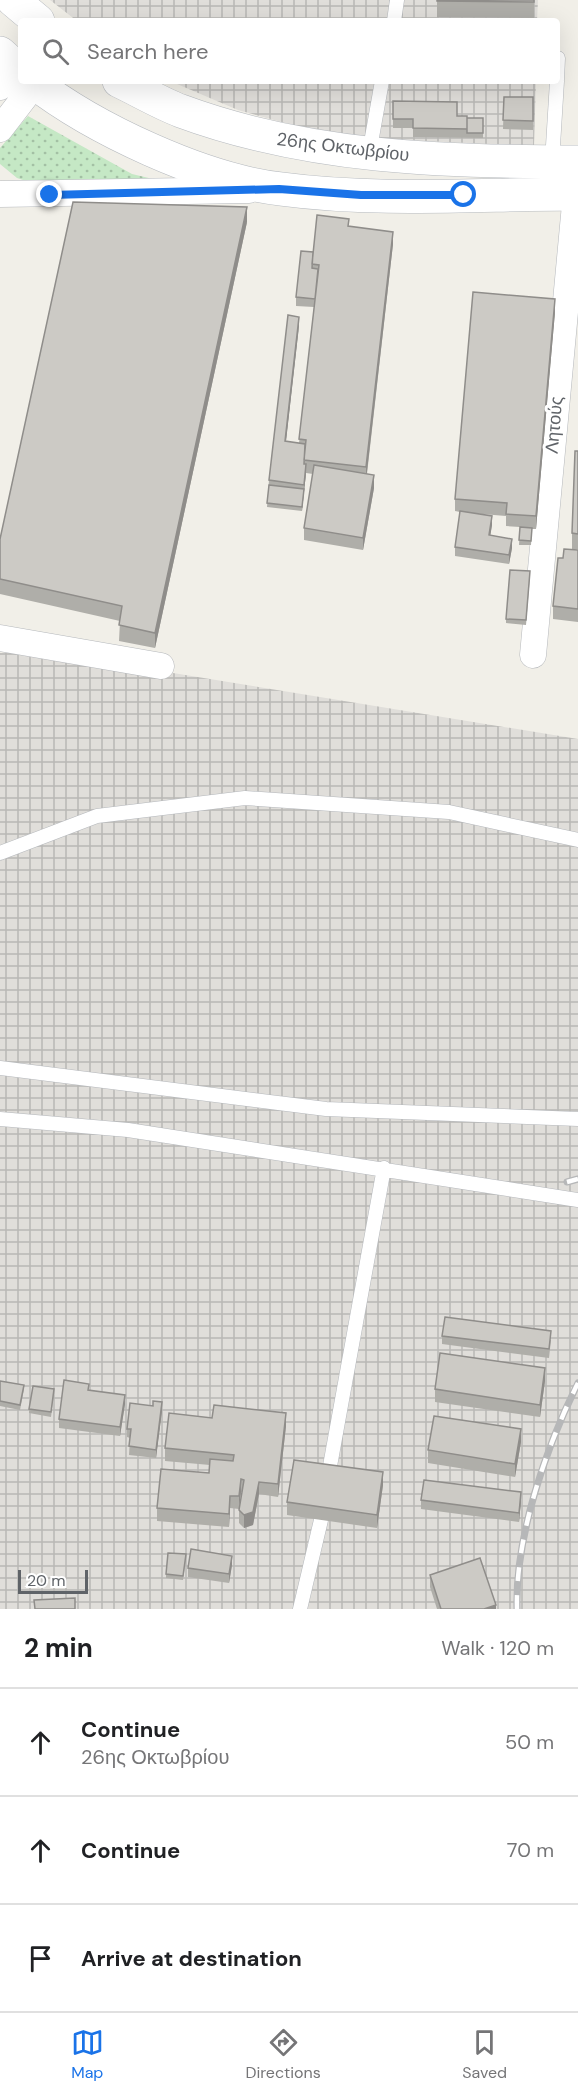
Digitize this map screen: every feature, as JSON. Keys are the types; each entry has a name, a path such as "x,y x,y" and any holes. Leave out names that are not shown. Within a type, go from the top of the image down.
{"main road":[{"path":"13,0 34,18"},
{"path":"36,84 85,117 123,136 223,177 279,189 361,195 577,194"},
{"name":"26ης Οκτωβρίου","path":"125,84 179,110 230,128 294,144 369,154 565,162"}],"street":[{"path":"0,129 18,79"},
{"path":"0,194 50,195 279,189"},
{"name":"Λητούς","path":"533,655 577,194"},
{"path":"0,638 161,666"}],"lane":[{"path":"394,18 398,0"},
{"path":"369,154 381,84"},
{"path":"557,84 565,162"},
{"path":"0,853 97,816 245,798 449,812 578,840"},
{"path":"0,1068 326,1109 578,1119"},
{"path":"0,1119 128,1130 384,1168 578,1200"},
{"path":"328,1477 384,1168"},
{"path":"300,1609 321,1520"}],"shaded area":[{"path":"50,0 538,0 537,18 73,18"},
{"path":"177,84 536,84 534,146 361,138 296,126 238,110"},
{"path":"38,651 578,739 578,1609 0,1609 0,653"}],"green space":[{"path":"28,116 132,174 153,179 29,182 17,178 0,164 0,148"}],"building":[{"path":"534,0 534,2 437,1"},
{"path":"504,97 533,97 533,121 503,120"},
{"path":"393,101 457,102 457,116 467,116 467,129 413,128 413,119 393,119"},
{"path":"467,118 483,118 483,133 467,133"},
{"path":"73,202 247,207 155,633 119,625 122,606 0,579 0,539"},
{"path":"317,215 349,219 348,226 393,232 366,467 304,460 306,440 299,439 319,265 312,264"},
{"path":"301,251 313,252 312,268 318,269 315,299 296,297"},
{"path":"473,292 555,299 536,516 506,514 507,503 455,499"},
{"path":"288,315 299,317 285,441 305,444 304,485 269,480"},
{"path":"575,451 578,451 578,534 572,533"},
{"path":"314,465 374,475 363,538 304,528"},
{"path":"269,485 304,489 302,507 267,503"},
{"path":"460,511 492,516 489,535 512,539 509,555 455,547"},
{"path":"520,527 532,528 531,541 519,540"},
{"path":"564,549 578,550 578,609 553,606 558,558 563,558"},
{"path":"510,570 530,571 526,620 506,619"},
{"path":"445,1317 551,1331 549,1349 442,1336"},
{"path":"440,1353 545,1368 540,1405 435,1389"},
{"path":"64,1380 89,1384 88,1390 125,1395 120,1427 59,1419"},
{"path":"0,1381 24,1385 20,1405 0,1401"},
{"path":"33,1386 54,1389 51,1412 29,1409"},
{"path":"153,1401 162,1402 156,1450 129,1446 131,1429 127,1429 130,1403 153,1406"},
{"path":"214,1405 286,1413 278,1484 259,1482 253,1512 244,1515 239,1510 244,1480 241,1479 239,1496 230,1496 229,1514 157,1508 161,1469 209,1473 210,1459 233,1461 234,1455 165,1448 169,1413 212,1418"},
{"path":"434,1416 521,1429 515,1464 428,1450"},
{"path":"294,1460 383,1472 377,1515 287,1502"},
{"path":"424,1480 521,1492 519,1513 421,1500"},
{"path":"191,1549 232,1556 229,1574 188,1568"},
{"path":"168,1553 186,1554 183,1576 166,1574"},
{"path":"480,1558 496,1605 484,1609 441,1609 430,1575"},
{"path":"75,1598 75,1609 35,1609 34,1600"}],"railway":[{"path":"567,1182 578,1179"},
{"path":"517,1609 521,1552 535,1493 555,1435 578,1383"}],"route":[{"path":"50,195 279,189 361,195 464,195"}]}
